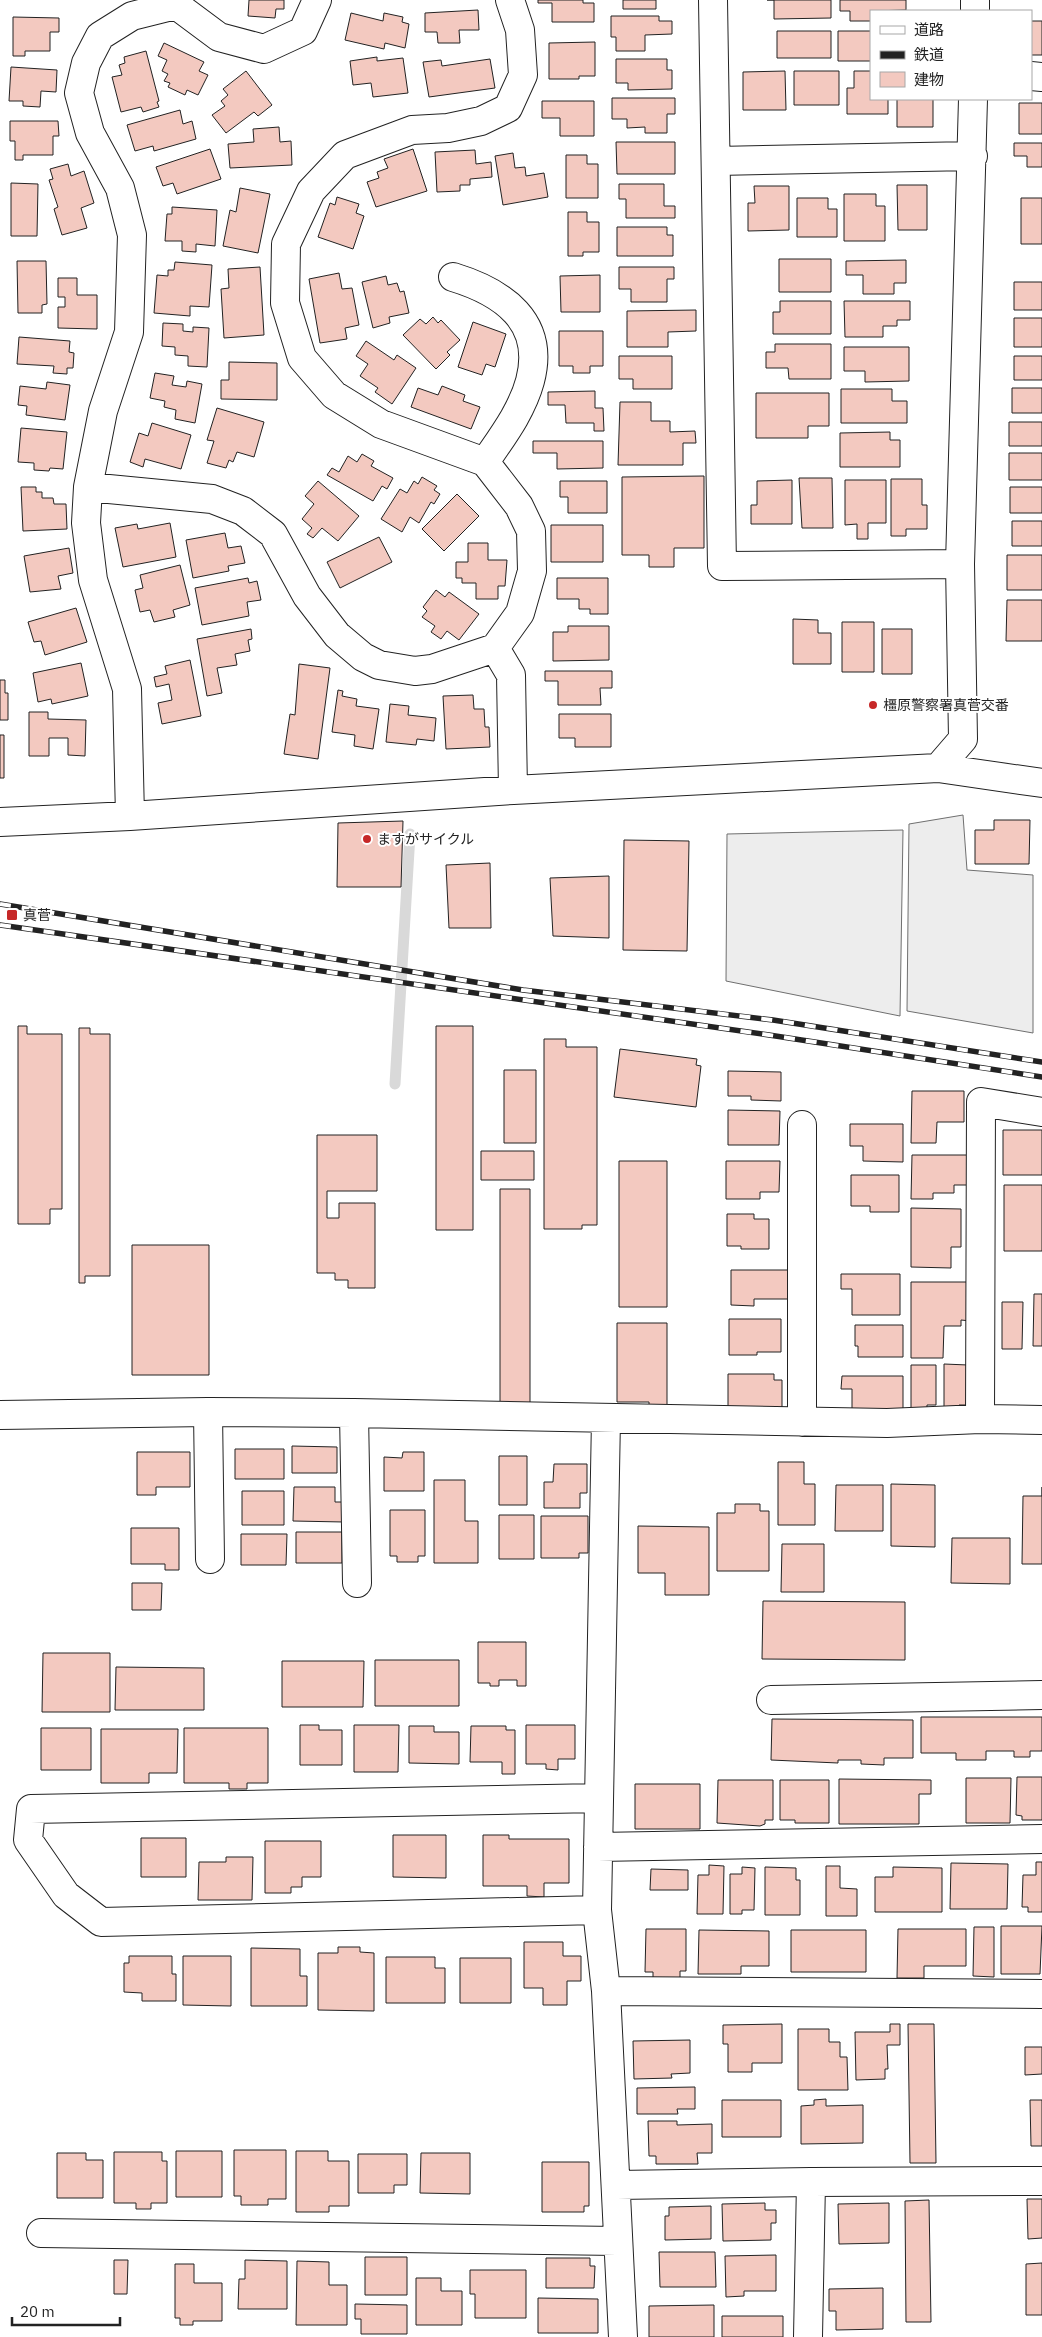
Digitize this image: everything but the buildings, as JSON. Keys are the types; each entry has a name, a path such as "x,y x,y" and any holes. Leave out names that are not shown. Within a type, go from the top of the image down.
{"street":[{"path":"130,816 127,688 94,580 86,523 88,487 103,412 129,332 132,235 120,188 90,132 79,93 86,62 100,36 132,16 176,3 219,37 264,49 303,31 317,0"},
{"path":"88,487 212,499 243,511 273,534 308,596 337,635 363,657 379,665 415,671 432,669 495,648 520,612 532,571 533,550 531,531 520,506 485,462 381,424 334,395 302,358 285,303 286,244 311,191 345,155 412,130 448,128 481,121 508,108 523,75 520,30 510,0"},
{"path":"713,0 722,566 960,564"},
{"path":"938,768 963,739 960,564 973,156 973,100"},
{"path":"717,161 973,156"},
{"path":"453,277 481,286 514,307 528,334 532,348 530,381 524,396 510,426 485,462"},
{"path":"495,648 510,675 513,790"},
{"path":"0,822 130,816 513,790 938,768 1042,783"},
{"path":"980,1419 981,1102 1042,1112"},
{"path":"802,1125 802,1422"},
{"path":"0,1415 208,1412 887,1423 980,1419 1042,1420"},
{"path":"208,1412 210,1559"},
{"path":"354,1413 357,1583"},
{"path":"606,1418 597,1910 606,1992 623,2337"},
{"path":"771,1700 1042,1695"},
{"path":"597,1910 101,1922 66,1894 28,1840 31,1809 599,1798"},
{"path":"598,1847 1042,1839"},
{"path":"606,1992 1042,1994"},
{"path":"616,2185 811,2182 1042,2182"},
{"path":"808,2337 811,2182"},
{"path":"41,2233 617,2241"}],"shaded area":[{"path":"963,815 967,870 1033,875 1033,1033 907,1011 909,824"},
{"path":"903,830 900,1016 726,981 727,834"}],"waterway":[{"path":"395,1084 410,834"}],"railway":[{"path":"0,904 523,990 773,1020 1042,1062"},
{"path":"0,925 769,1035 1042,1077"}],"place":[{"name":"橿原警察署真菅交番","path":"873,705"},
{"name":"ますがサイクル","path":"367,839"},
{"name":"真菅","path":"12,915"}]}
